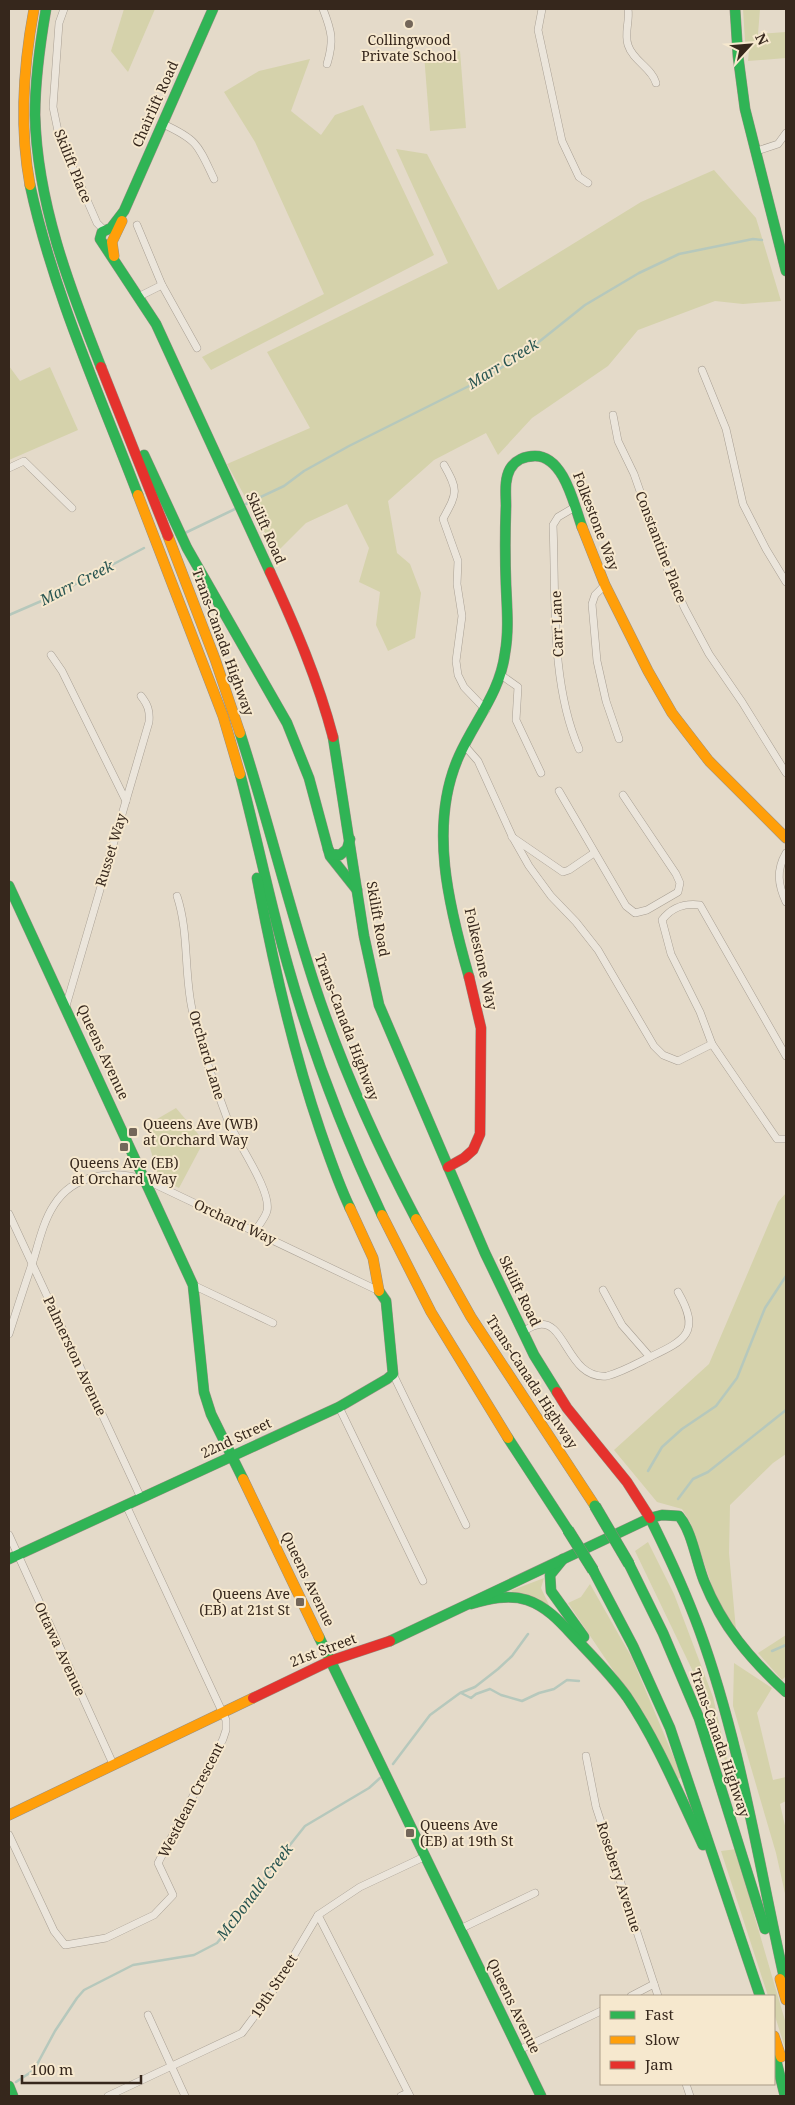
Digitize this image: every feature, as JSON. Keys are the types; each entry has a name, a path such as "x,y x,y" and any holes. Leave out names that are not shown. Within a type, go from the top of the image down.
{"main road":[{"name":"Trans-Canada Highway","path":"34,9 25,65 23,126 27,172 38,224 60,292 210,677 240,772 292,981 321,1069 354,1153 392,1238 444,1336 485,1404 593,1570 637,1653 670,1728 759,1993"},
{"name":"Trans-Canada Highway","path":"46,9 35,80 36,148 43,194 50,222 78,310 224,682 252,769 308,967 331,1032 365,1116 391,1172 449,1280 481,1333 595,1506 629,1564 670,1647 709,1746 786,2000"},
{"name":"Chairlift Road","path":"108,236 121,225 124,211 214,9"},
{"path":"735,9 738,56 745,109 786,271"},
{"name":"Skilift Road","path":"108,236 121,271 156,324 174,359 292,620 324,702 335,743 364,936 379,1006 390,1034 485,1253 522,1332 558,1394 627,1482 650,1518 686,1592 713,1669 734,1745 767,1907 786,1986"},
{"path":"78,310 187,548 265,683 296,742 309,778 327,848 336,865 357,890"},
{"name":"Folkestone Way","path":"448,1167 472,1152 478,1143 480,1134 481,1028 479,1012 460,940 444,847 445,802 449,785 464,746 486,710 505,660 507,633 504,537 507,480 510,467 516,461 532,456 540,456 556,464 561,472 605,585 648,671 672,713 710,761 786,838"},
{"path":"240,772 268,936 294,1045 312,1107 333,1167 375,1262 379,1278 379,1291 386,1301 388,1313 393,1374"},
{"path":"327,848 331,854 340,855 347,849 350,839"},
{"name":"Queens Avenue","path":"9,886 66,1006 193,1285 204,1392 211,1414 541,2096"},
{"name":"22nd Street","path":"13,1557 340,1407 388,1379 393,1374"},
{"name":"21st Street","path":"9,1815 330,1661 381,1645 662,1514 679,1516 685,1523 704,1584 720,1618 738,1644 764,1673 786,1692"},
{"path":"563,1559 550,1575 551,1591 626,1695 664,1761 725,1890"},
{"path":"471,1604 505,1597 526,1599 538,1604 560,1622 626,1695"},
{"path":"775,2039 786,2073"},
{"path":"775,2056 785,2096"},
{"path":"9,2086 13,2096"}],"street":[{"name":"Skilift Place","path":"64,9 58,23 53,107 59,136 97,222 108,236"},
{"path":"323,9 332,33 331,50 327,64"},
{"path":"542,9 538,30 562,141 579,176 588,183"},
{"path":"628,9 629,22 626,35 628,46 636,59 654,76 656,83"},
{"path":"163,124 186,135 199,147 214,179"},
{"path":"757,151 778,144 786,132"},
{"path":"137,225 162,285 197,348"},
{"path":"138,297 162,285"},
{"path":"702,370 726,429 743,504 766,549 786,582"},
{"name":"Constantine Place","path":"613,415 618,441 634,474 669,574 684,609 709,654 742,702 786,774"},
{"path":"9,468 24,461 72,508"},
{"path":"444,465 454,482 455,496 443,519 458,561 458,584 462,616 456,660 458,675 464,687 486,710"},
{"name":"Carr Lane","path":"575,508 558,517 553,525 558,662 570,728 580,749"},
{"path":"605,585 595,595 592,604 597,661 606,700 619,739"},
{"path":"51,655 62,671 126,801"},
{"path":"501,674 518,687 516,720 541,772"},
{"name":"Russet Way","path":"66,1006 149,722 148,704 141,696"},
{"path":"464,746 478,761 512,836 529,866 551,896 576,922 598,950 654,1046 664,1056 678,1061 712,1044"},
{"path":"559,791 626,906 635,913 647,910 678,892 680,883 676,874 623,795"},
{"path":"512,836 563,872 594,853"},
{"path":"786,853 778,874 779,887 786,902"},
{"name":"Orchard Lane","path":"177,896 183,916 192,1009 208,1068 230,1127 266,1194 267,1211 255,1231"},
{"path":"786,1056 700,905 687,904 669,911 662,920 671,954 700,1012 712,1044 777,1139 786,1139"},
{"name":"Orchard Way","path":"9,1334 53,1206 71,1186 87,1178 105,1174 130,1175 146,1180 379,1291"},
{"name":"Palmerston Avenue","path":"9,1214 141,1498"},
{"path":"193,1285 273,1323"},
{"path":"603,1290 622,1325 650,1357"},
{"path":"522,1332 537,1324 551,1328 558,1334 583,1370 596,1376 612,1375 676,1345 686,1333 689,1323 688,1313 678,1292"},
{"path":"393,1374 466,1526"},
{"path":"340,1407 423,1581"},
{"path":"126,1505 222,1713"},
{"name":"Ottawa Avenue","path":"9,1535 13,1557 113,1764"},
{"name":"Westdean Crescent","path":"9,1836 54,1932 65,1945 106,1938 154,1915 173,1895 158,1863 223,1739 226,1730 226,1720 222,1713"},
{"name":"Rosebery Avenue","path":"586,1756 596,1806 658,1995"},
{"name":"19th Street","path":"108,2096 242,2033 272,1994 318,1915 360,1887 424,1857"},
{"path":"460,1929 535,1893"},
{"path":"318,1915 406,2095"},
{"path":"633,1995 654,1984"},
{"path":"519,2050 600,2011"},
{"path":"148,2015 185,2096"}],"shaded area":[{"path":"124,9 155,9 128,72 111,51"},
{"path":"743,9 760,9 758,34 786,32 786,58 748,61 749,50 745,41"},
{"path":"460,51 466,128 430,131 424,54"},
{"path":"310,59 291,111 321,135 335,115 363,105 434,255 211,370 202,357 324,294 255,142 224,92 259,71"},
{"path":"396,149 427,154 498,290 641,202 714,170 756,218 781,301 743,304 715,301 638,330 608,366 532,418 498,455 486,433 434,460 388,501 397,553 410,564 421,593 415,638 388,651 376,625 380,592 359,582 369,548 347,504 306,523 276,553 227,464 310,428 267,352 448,263"},
{"path":"9,366 20,381 50,367 78,430 9,460"},
{"path":"176,1108 204,1141 179,1188 159,1178 150,1148 152,1122"},
{"path":"786,1193 786,1454 773,1463 730,1505 729,1553 736,1630 719,1607 691,1524 682,1509 657,1502 614,1450 709,1364 778,1202"},
{"path":"648,1542 674,1594 713,1697 732,1781 699,1684 635,1551"},
{"path":"544,1578 541,1588 549,1605 510,1591"},
{"path":"590,1584 632,1658 682,1777 676,1780 638,1707 568,1603 581,1597"},
{"path":"786,1635 786,1676 782,1680 758,1653"},
{"path":"734,1663 772,1688 757,1713 773,1780 786,1777 786,1801 780,1804 786,1830 786,1898 776,1853 733,1706"},
{"path":"737,1849 786,2024 786,2051 775,2016 775,1995 768,1995 721,1851"}],"waterway":[{"name":"Marr Creek","path":"246,504 284,486 304,471 349,446 481,380 525,353 585,305 639,273 679,254 753,239 762,240"},
{"name":"Marr Creek","path":"185,533 237,508"},
{"name":"Marr Creek","path":"9,615 53,596 144,548"},
{"path":"648,1471 662,1447 682,1429 716,1406 737,1378 765,1308 786,1276"},
{"name":"McDonald Creek","path":"678,1499 693,1479 708,1472 786,1410"},
{"name":"McDonald Creek","path":"393,1764 430,1715 460,1693 475,1687 498,1669 512,1656 528,1634"},
{"path":"772,1651 786,1645"},
{"path":"461,1693 471,1698 490,1689 501,1695 522,1701 539,1693 554,1689 567,1680 579,1681"},
{"name":"McDonald Creek","path":"16,2082 34,2070 55,2031 84,1990 133,1965 194,1955 217,1943 247,1906 270,1870 305,1826 369,1788 380,1778"}],"traffic: fast":[{"path":"46,9 38,62 35,102 37,147 42,180 48,212 67,275 101,367"},
{"path":"213,9 124,211 111,228 102,232 100,239 156,324 270,572"},
{"path":"735,9 738,56 745,109 786,271"},
{"path":"30,185 51,264 64,303 138,495"},
{"path":"144,455 187,548 287,723 309,778 330,856 357,890"},
{"path":"469,977 449,895 443,838 445,810 450,782 459,756 492,694 502,667 507,628 506,487 508,473 512,466 521,459 535,456 545,458 553,464 561,473 566,483 582,527"},
{"path":"240,733 324,1014 360,1103 416,1219"},
{"path":"333,737 364,936 379,1005 485,1253 534,1355 557,1392"},
{"path":"240,774 281,942 307,1030 342,1123 382,1215"},
{"path":"328,849 331,854 340,855 347,849 350,839"},
{"path":"257,878 292,1037 327,1150 350,1208"},
{"path":"9,886 193,1285 204,1392 211,1414 243,1479"},
{"path":"9,1559 339,1407 387,1379 393,1374 386,1301 379,1291"},
{"path":"508,1438 568,1530"},
{"path":"595,1506 629,1564"},
{"path":"390,1641 650,1518 662,1515 679,1516 687,1530 704,1581 719,1613 749,1654 786,1692"},
{"path":"650,1518 694,1615 714,1672 738,1761 786,1986"},
{"path":"568,1530 593,1570"},
{"path":"563,1559 550,1575 551,1591 584,1637"},
{"path":"629,1564 663,1633 699,1718 765,1929"},
{"path":"593,1570 633,1646 670,1728 760,1995"},
{"path":"471,1604 506,1597 520,1598 542,1607 566,1628 603,1667 627,1697 649,1732 703,1845"},
{"path":"319,1637 541,2096"},
{"path":"775,2056 785,2096"},
{"path":"9,2086 13,2096"}],"traffic: slow":[{"path":"30,185 24,141 24,97 27,53 34,9"},
{"path":"114,256 112,242 122,221"},
{"path":"138,495 223,716 240,774"},
{"path":"582,527 605,585 648,671 672,713 709,761 786,838"},
{"path":"168,536 215,659 240,733"},
{"path":"350,1208 373,1258 379,1291"},
{"path":"382,1215 431,1312 508,1438"},
{"path":"416,1219 471,1317 595,1506"},
{"path":"243,1479 319,1637"},
{"path":"9,1815 253,1698"},
{"path":"780,1979 786,2000"},
{"path":"775,2039 781,2057"}],"traffic: jam":[{"path":"101,367 168,536"},
{"path":"270,572 305,653 333,737"},
{"path":"448,1167 464,1158 473,1150 480,1134 481,1028 469,977"},
{"path":"557,1392 567,1408 627,1482 650,1518"},
{"path":"253,1698 330,1661 390,1641"}],"place":[{"name":"Collingwood Private School","path":"409,24"},
{"name":"Queens Ave (WB) at Orchard Way","path":"133,1132"},
{"name":"Queens Ave (EB) at Orchard Way","path":"124,1147"},
{"name":"Queens Ave (EB) at 21st St","path":"300,1602"},
{"name":"Queens Ave (EB) at 19th St","path":"410,1833"}]}
